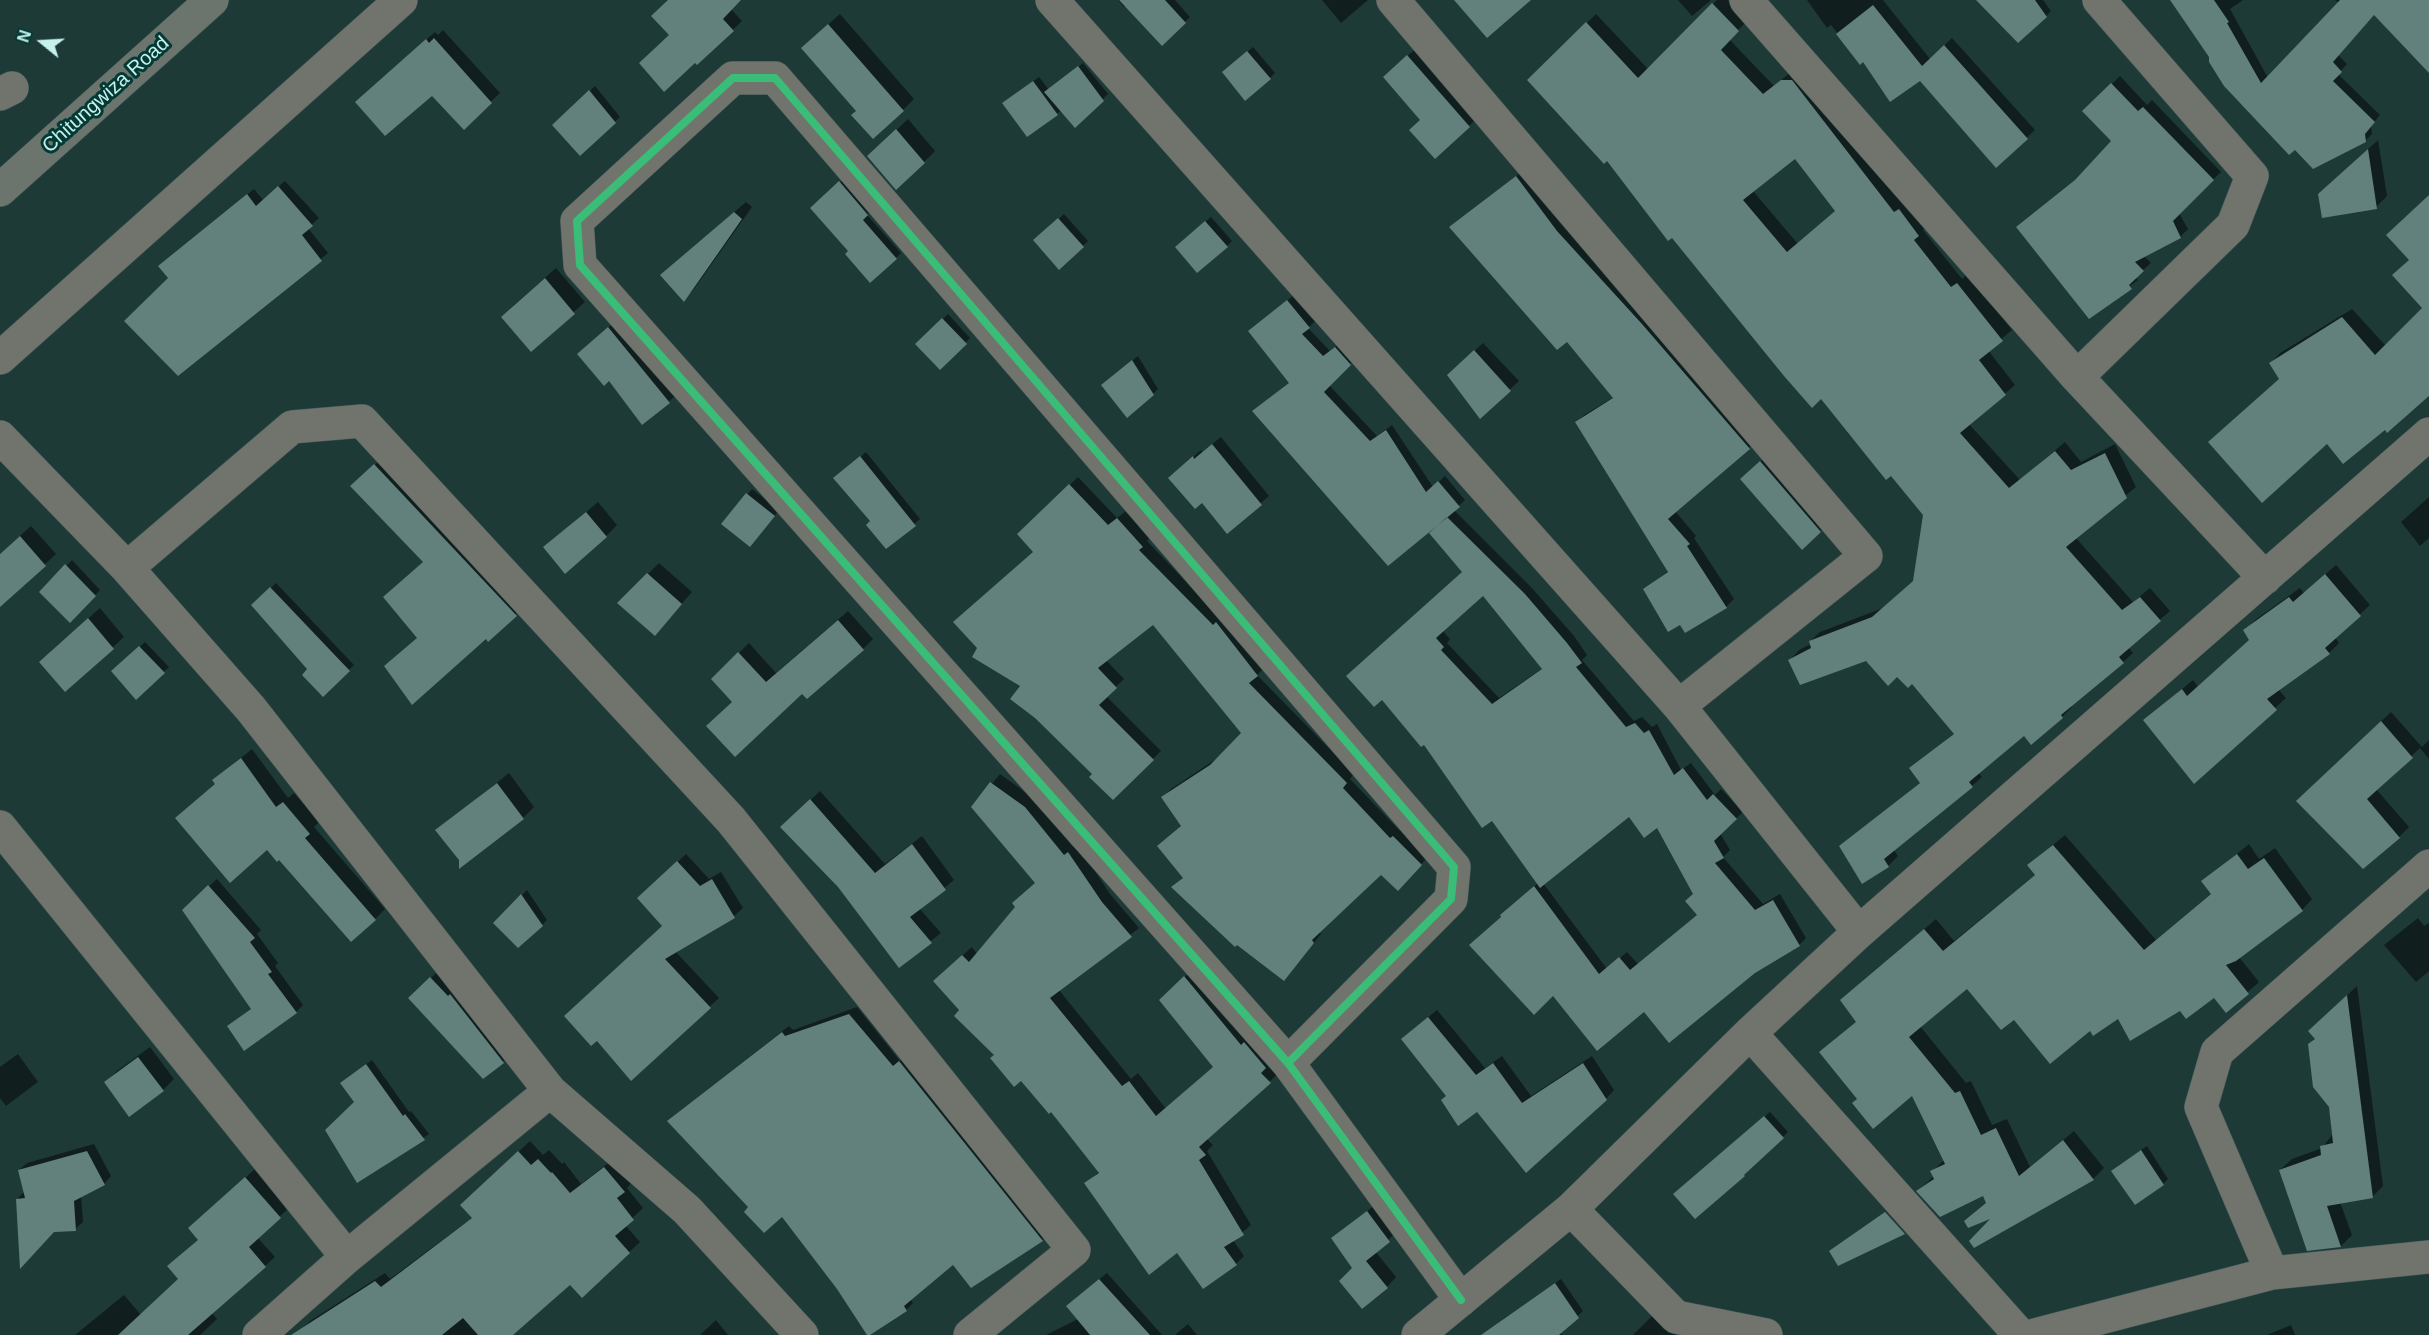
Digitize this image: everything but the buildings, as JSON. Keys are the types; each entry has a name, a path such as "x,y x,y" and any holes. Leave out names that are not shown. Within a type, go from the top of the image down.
{"main road":[{"name":"Chitungwiza Road","path":"0,190 212,0"}],"street":[{"path":"0,358 401,0"},
{"path":"1052,0 1679,706 1859,932"},
{"path":"1393,0 1866,556 1679,706"},
{"path":"1746,0 2077,377 2265,578"},
{"path":"2077,377 2234,225 2252,176 2099,0"},
{"path":"1288,1063 1451,899 1454,867 775,78 733,78 577,221 580,265 1288,1063 1461,1300"},
{"path":"127,568 292,427 362,421 731,820 1074,1250 970,1335"},
{"path":"1418,1335 1571,1209 1750,1033 1859,932 2429,434"},
{"path":"0,437 127,568 251,709 550,1091 687,1210 802,1335"},
{"path":"0,827 347,1257"},
{"path":"2272,1273 2201,1107 2217,1052 2429,866"},
{"path":"1750,1033 2020,1335"},
{"path":"259,1335 347,1257 550,1091"},
{"path":"1571,1209 1676,1317 1766,1335"},
{"path":"2035,1335 2272,1273 2429,1257"}],"cycle path":[{"path":"1288,1063 1451,899 1454,867 775,78 733,78 577,221 580,265 1288,1063 1461,1300"}]}
